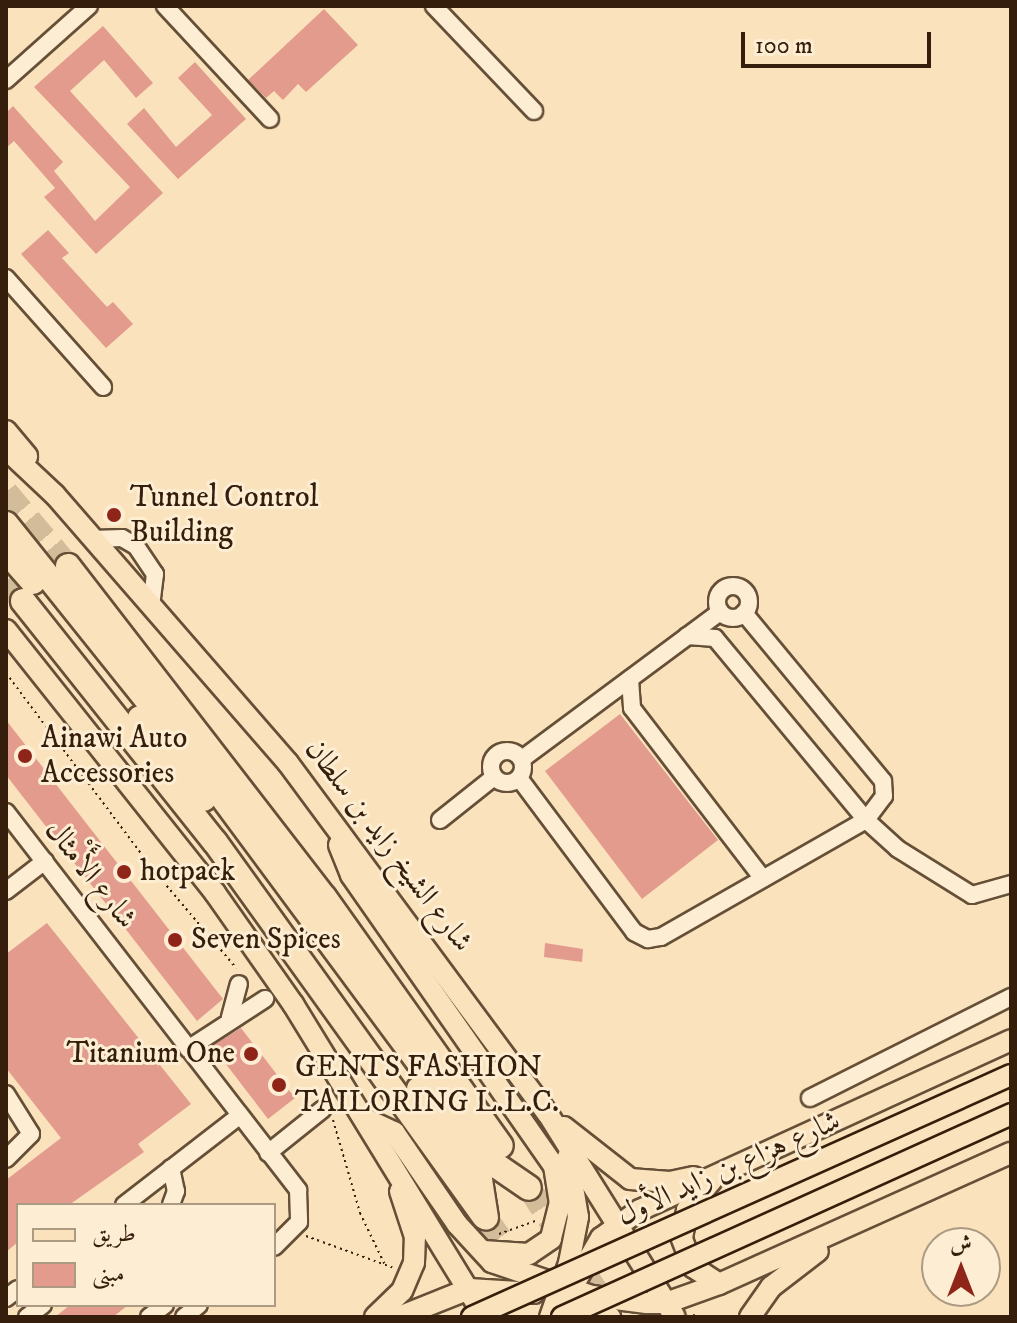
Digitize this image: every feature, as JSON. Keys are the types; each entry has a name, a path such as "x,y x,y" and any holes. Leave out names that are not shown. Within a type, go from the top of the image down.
{"highway":[{"path":"6,524 194,759 494,1164 529,1188 324,897 68,566"},
{"path":"6,551 279,895 407,1072 480,1180 491,1227"},
{"path":"23,601 280,929 491,1227"}],"main road":[{"path":"6,431 55,495"},
{"name":"شارع الشيخ زايد بن سلطان","path":"6,449 55,495 288,763 548,1114 676,1311"},
{"path":"6,630 215,893 368,1120 485,1317"},
{"path":"328,818 351,875 554,1166 560,1202 551,1239 529,1254 479,1251"},
{"path":"563,1304 589,1252 619,1223 721,1171 1005,1041"},
{"name":"شارع هزاع بن زايد الأول","path":"472,1317 1011,1075"},
{"path":"548,1114 630,1179 670,1182 721,1171"},
{"path":"548,1114 567,1155 577,1197 575,1237 563,1304"},
{"path":"563,1304 1011,1114"},
{"path":"368,1120 400,1139 479,1251 563,1304 610,1300 676,1311 719,1284 1011,1153"},
{"path":"375,1317 402,1291 414,1263 415,1237 397,1167"},
{"path":"719,1284 693,1267 682,1229 692,1201 721,1171"},
{"path":"750,1317 781,1278 859,1223"},
{"path":"400,1316 469,1289 517,1290 610,1317"},
{"path":"400,1316 421,1317"}],"street":[{"path":"6,80 89,6"},
{"path":"165,6 270,119"},
{"path":"434,6 534,111"},
{"path":"6,278 103,387"},
{"path":"734,585 749,599 744,613 729,618 720,612 717,596 734,585"},
{"path":"720,612 522,759 519,778 640,936 661,937 866,820 884,796 883,781 744,613"},
{"path":"687,636 715,638 866,820 958,890 985,895 1011,884"},
{"path":"630,679 632,708 763,879"},
{"path":"494,777 492,761 499,752 514,752 522,759"},
{"path":"494,777 504,783 519,778"},
{"path":"440,820 494,777"},
{"name":"شارع الأَمْثال","path":"6,812 302,1200 294,1231"},
{"path":"6,891 45,861"},
{"path":"230,1017 241,981"},
{"path":"810,1098 1011,997"},
{"path":"188,1049 230,1017 265,999"},
{"path":"6,1094 29,1123 31,1134 6,1159"},
{"path":"268,1153 323,1109"},
{"path":"127,1203 238,1117"},
{"path":"171,1168 176,1191 172,1203"},
{"path":"276,1245 294,1231"}],"path":[{"path":"6,673 127,840 241,981"},
{"path":"323,1109 333,1120 360,1213 385,1265"},
{"path":"491,1227 539,1220"},
{"path":"294,1231 401,1271"},
{"path":"676,1311 700,1317"}],"building":[{"path":"324,9 358,45 306,92 298,84 283,100 274,91 266,98 248,80"},
{"path":"103,26 153,83 136,98 104,60 70,91 163,193 96,254 44,197 55,188 14,141 6,148 6,113 13,106 63,162 54,171 95,221 130,187 34,87"},
{"path":"195,62 246,119 178,179 127,124 144,108 176,147 212,115 178,78"},
{"path":"48,230 69,253 62,258 107,307 113,302 133,324 106,348 21,254"},
{"path":"620,714 718,840 642,899 545,771"},
{"path":"6,720 223,999 197,1021 6,775"},
{"path":"47,923 191,1104 138,1144 144,1152 72,1203 16,1203 16,1244 6,1252 6,1180 61,1138 6,1068 6,954"},
{"path":"545,943 583,949 582,962 544,957"},
{"path":"241,1028 295,1098 268,1119 212,1046"},
{"path":"68,1307 126,1307 113,1317 55,1317"}],"tunnel":[{"path":"6,492 68,566"},
{"path":"6,581 23,601"},
{"path":"529,1188 610,1312"},
{"path":"486,1218 555,1317"}],"place":[{"name":"Tunnel Control Building","path":"114,515"},
{"name":"Ainawi Auto Accessories","path":"25,756"},
{"name":"hotpack","path":"124,872"},
{"name":"Seven Spices","path":"175,940"},
{"name":"Titanium One","path":"251,1054"},
{"name":"GENTS FASHION TAILORING L.L.C.","path":"279,1085"}]}
